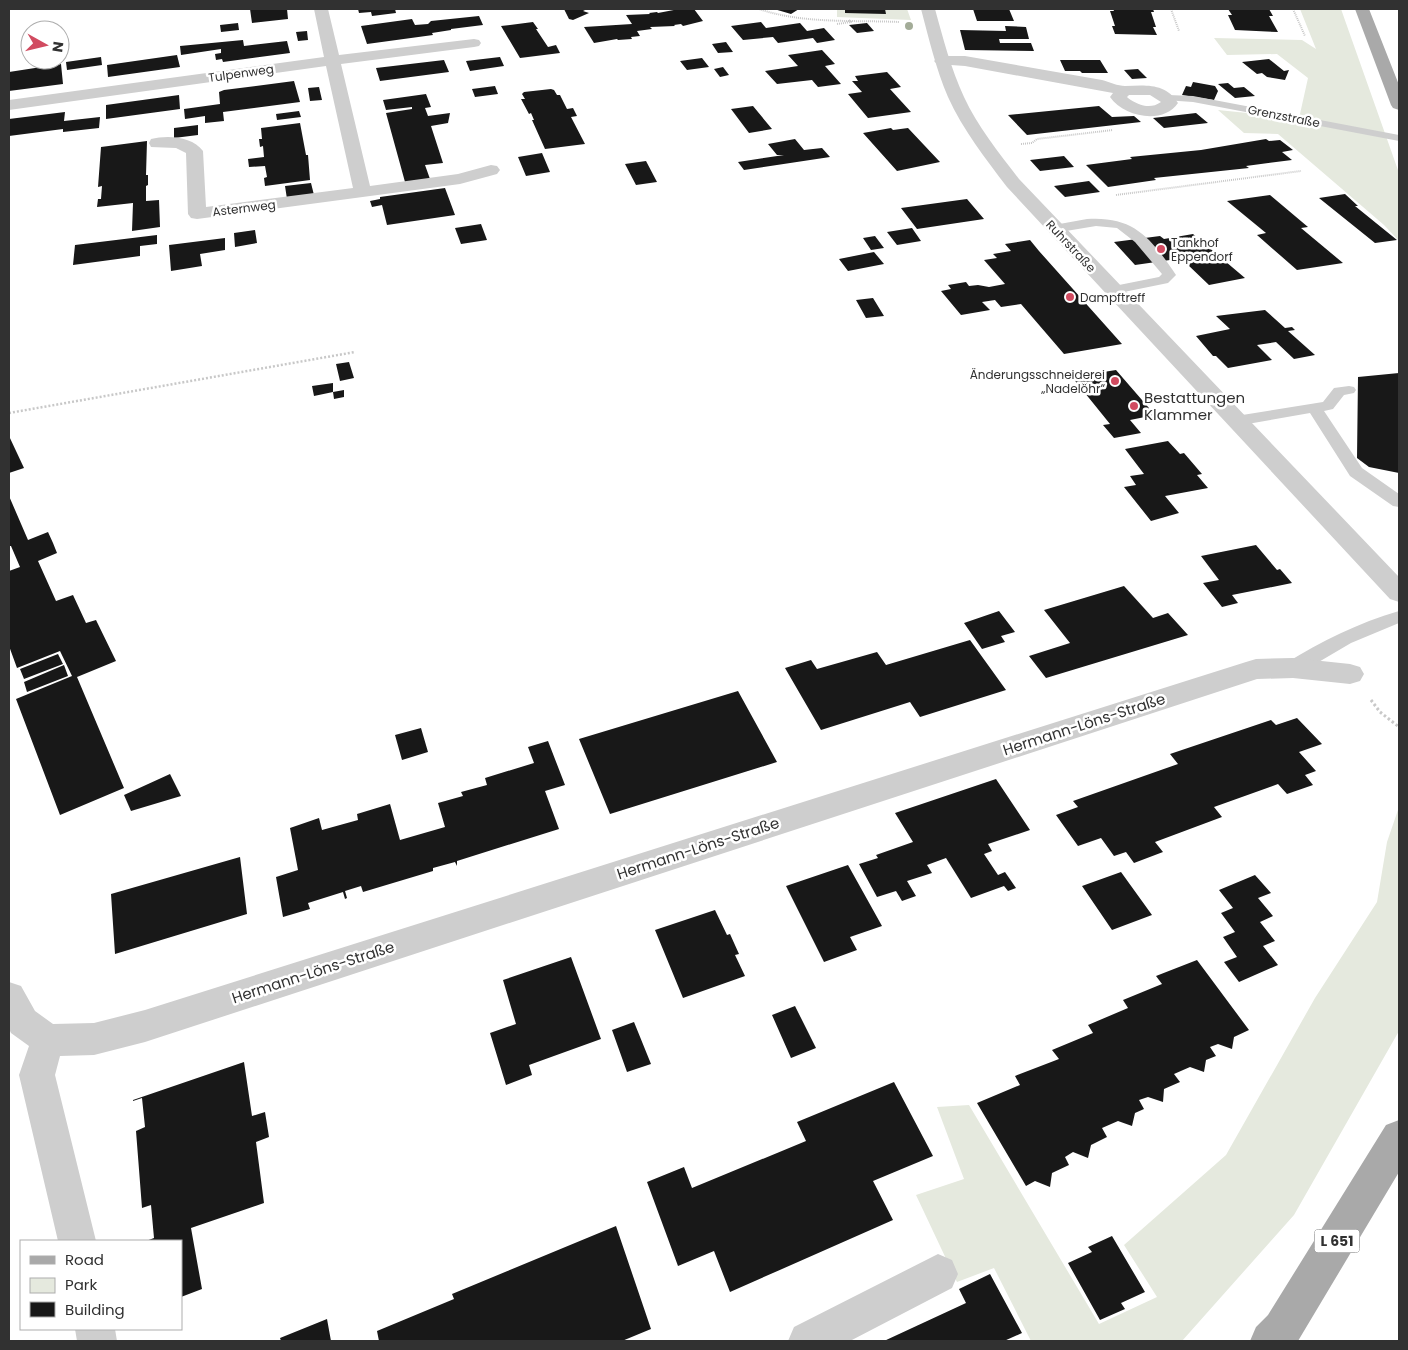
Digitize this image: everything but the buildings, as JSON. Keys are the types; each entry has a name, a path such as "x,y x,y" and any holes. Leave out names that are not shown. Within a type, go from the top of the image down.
{"main road":[{"path":"1362,9 1399,105"},
{"name":"L 651","path":"1270,1341 1282,1328 1399,1138"}],"street":[{"path":"322,9 363,193"},
{"name":"Ruhrstraße","path":"930,16 942,60 956,98 985,148 1054,229 1114,290 1399,593"},
{"name":"Tulpenweg","path":"9,105 333,60 474,43"},
{"name":"Grenzstraße","path":"942,60 965,61 1102,85 1123,91 1133,89 1147,90 1162,94 1168,98"},
{"path":"1123,91 1118,97 1123,104 1145,111 1159,110 1167,107 1170,103 1168,98"},
{"name":"Asternweg","path":"157,143 179,143 194,150 197,214 460,179 491,170"},
{"name":"Ruhrstraße","path":"1348,537 1399,567"},
{"name":"Hermann-Löns-Straße","path":"48,1040 94,1039 145,1026 1256,669 1293,668 1350,674"},
{"path":"9,997 23,1022 48,1040 37,1075 77,1240"},
{"path":"808,1341 938,1274"}],"lane":[{"name":"Grenzstraße","path":"1168,98 1193,99 1399,138"},
{"path":"1054,229 1094,223 1122,225 1161,261 1169,275 1163,280 1114,290"},
{"path":"1236,421 1328,406 1339,391 1349,390"},
{"path":"1314,408 1356,472 1399,502"},
{"path":"1293,668 1344,636 1399,618"}],"path":[{"path":"758,9 778,15 801,18 849,20 930,16"},
{"path":"1171,9 1179,31"},
{"path":"1293,9 1305,36"},
{"path":"837,24 851,22 849,20"},
{"path":"985,148 1032,143 1037,139 1150,125 1145,117 1145,111"},
{"path":"1110,196 1301,171"},
{"path":"9,413 355,352"},
{"path":"1350,674 1380,712 1399,727"}],"green space":[{"path":"837,9 907,9 911,20 837,17"},
{"path":"1300,9 1341,9 1399,173 1399,241 1384,225 1278,134 1244,133 1218,110 1247,113 1298,123 1308,78 1277,54 1227,55 1214,38 1302,40 1316,49"},
{"path":"1399,807 1399,1031 1294,1215 1182,1341 1031,1341 994,1268 957,1282 916,1195 964,1179 937,1107 969,1105 1099,1324 1157,1297 1124,1245 1226,1155 1315,998 1377,902 1387,842"}],"place":[{"name":"Tankhof Eppendorf","path":"1161,249"},
{"name":"Dampftreff","path":"1070,297"},
{"name":"Änderungsschneiderei „Nadelöhr“","path":"1115,381"},
{"name":"Bestattungen Klammer","path":"1134,406"}]}
